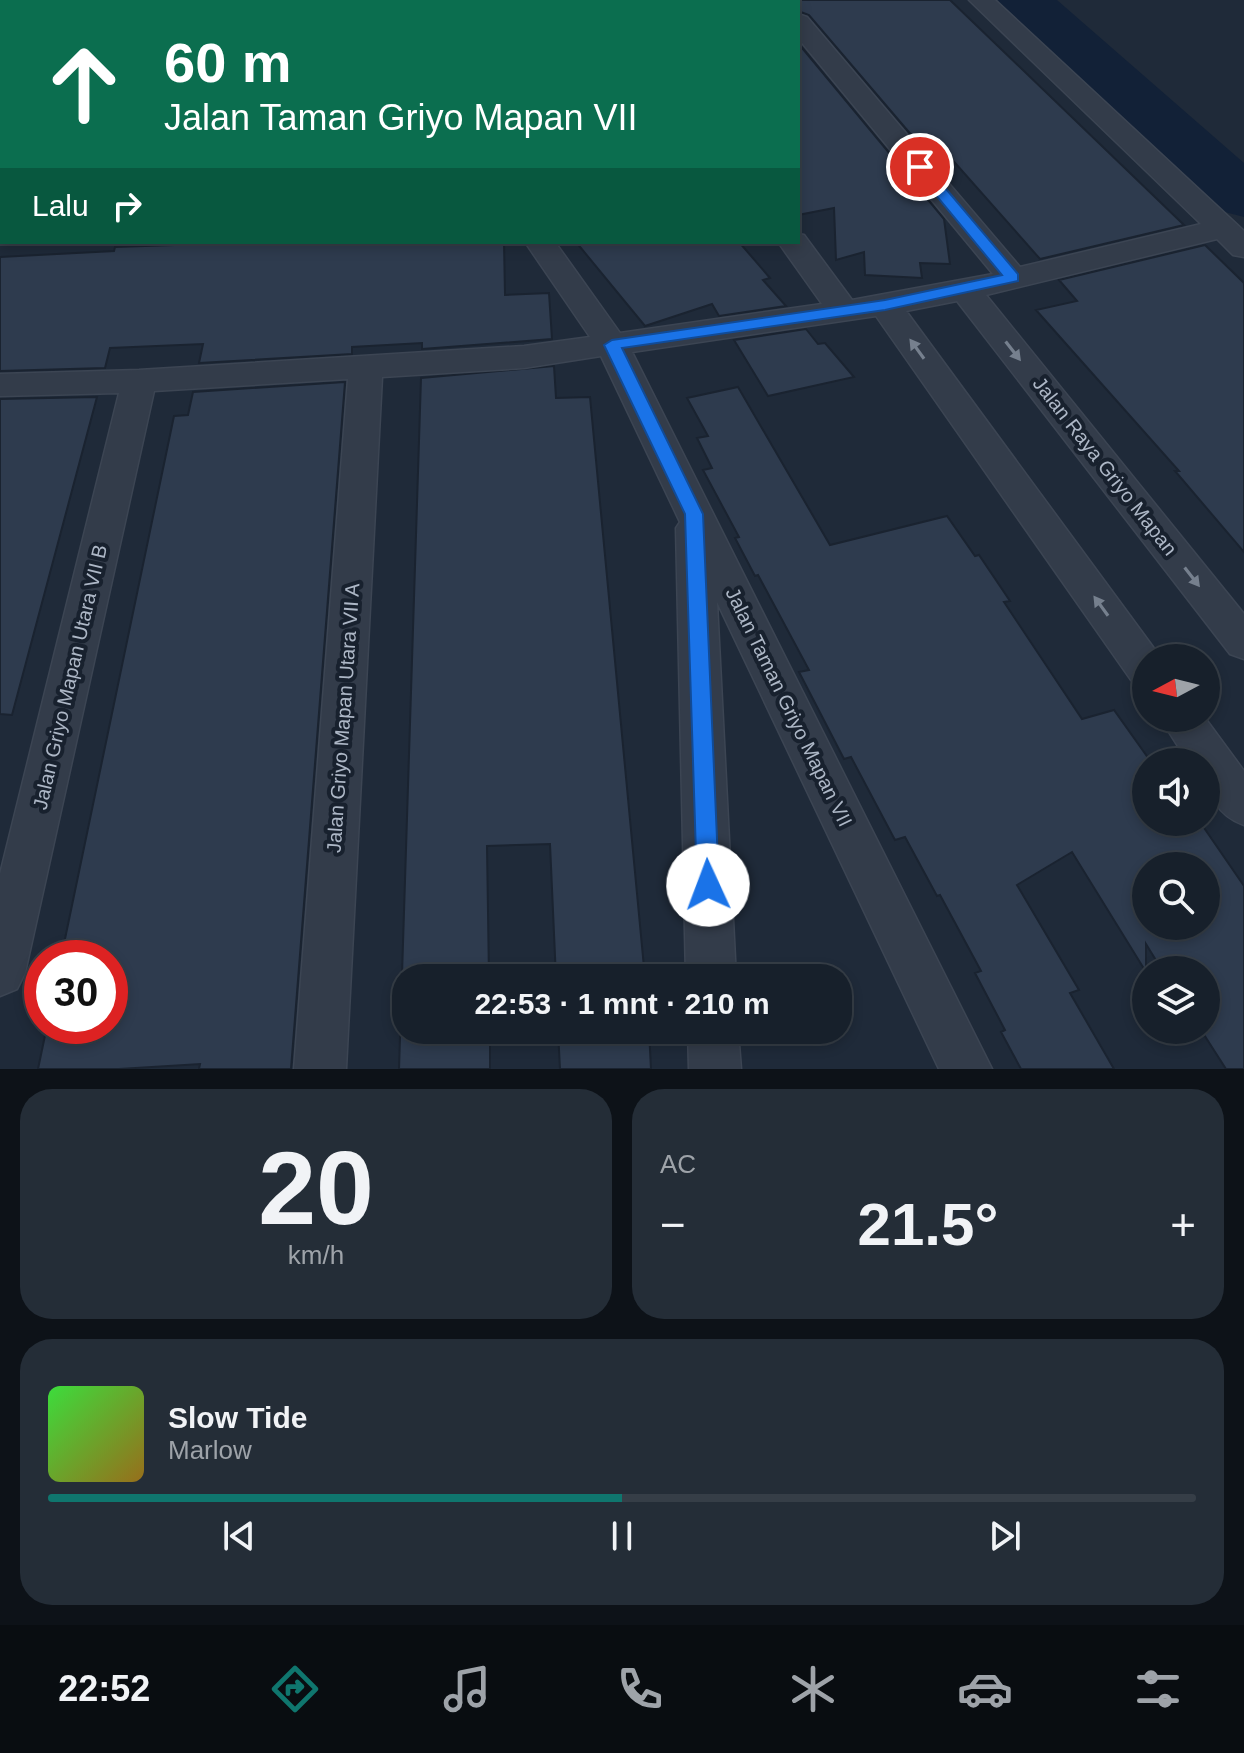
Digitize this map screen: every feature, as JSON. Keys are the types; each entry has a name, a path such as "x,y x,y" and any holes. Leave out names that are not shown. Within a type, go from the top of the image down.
{"street":[{"path":"981,0 1234,238"},
{"path":"800,24 1012,277"},
{"path":"0,385 139,381 524,357 844,312 965,290 1012,277 1234,238"},
{"name":"Jalan Taman Griyo Mapan VII","path":"541,244 612,345 966,1069"},
{"path":"794,244 844,312"},
{"name":"Jalan Raya Griyo Mapan","path":"965,290 1244,643"},
{"path":"885,305 1132,649"},
{"name":"Jalan Griyo Mapan Utara VII A","path":"320,1069 366,367"},
{"name":"Jalan Griyo Mapan Utara VII B","path":"0,973 139,381"},
{"path":"694,514 710,964"},
{"path":"1197,732 1229,759 1244,806"},
{"path":"714,1044 715,1069"}],"building":[{"path":"800,0 950,0 1184,225 1040,259 934,139 937,165 809,15 800,12"},
{"path":"800,45 944,219 950,264 920,263 922,278 865,275 864,252 836,260 834,208 800,215"},
{"path":"504,244 505,295 549,293 552,339 422,349 422,343 352,347 352,354 199,363 203,344 110,348 105,368 0,371 0,257 114,251 115,247"},
{"path":"578,244 741,244 770,278 763,280 786,306 719,316 712,304 645,326"},
{"path":"1205,245 1244,283 1244,552 1175,471 1179,471 1036,310 1077,301 1059,280"},
{"path":"806,329 818,344 825,343 854,377 768,396 734,340"},
{"path":"554,366 556,398 590,397 644,964 555,964 550,844 487,846 489,964 402,964 421,378"},
{"path":"345,382 291,1069 199,1069 200,1064 119,1069 38,1069 43,1044 128,1044 128,940 65,940 174,416 188,415 193,392"},
{"path":"738,387 830,545 947,516 975,556 979,555 1010,601 1004,602 1082,719 1114,710 1141,748 1132,748 1132,836 1210,836 1244,886 1244,1069 1226,1069 1210,1044 1220,1044 1220,956 1153,956 1146,944 1146,956 1136,956 1072,852 1017,885 1079,990 1070,993 1114,1069 1021,1069 1001,1032 1005,1030 975,973 981,971 940,895 937,896 905,837 895,840 851,757 844,759 799,672 809,670 758,575 755,576 735,538 739,537 703,470 712,468 697,438 708,436 687,398"},
{"path":"97,397 12,715 0,714 0,399"},
{"path":"400,1044 490,1044 490,1069 399,1069"},
{"path":"559,1044 650,1044 651,1069 560,1069"}],"waterway":[{"path":"1025,0 1244,197"}],"route":[{"path":"708,885 694,514 612,345 844,312 965,290 1012,277 920,167"}]}
